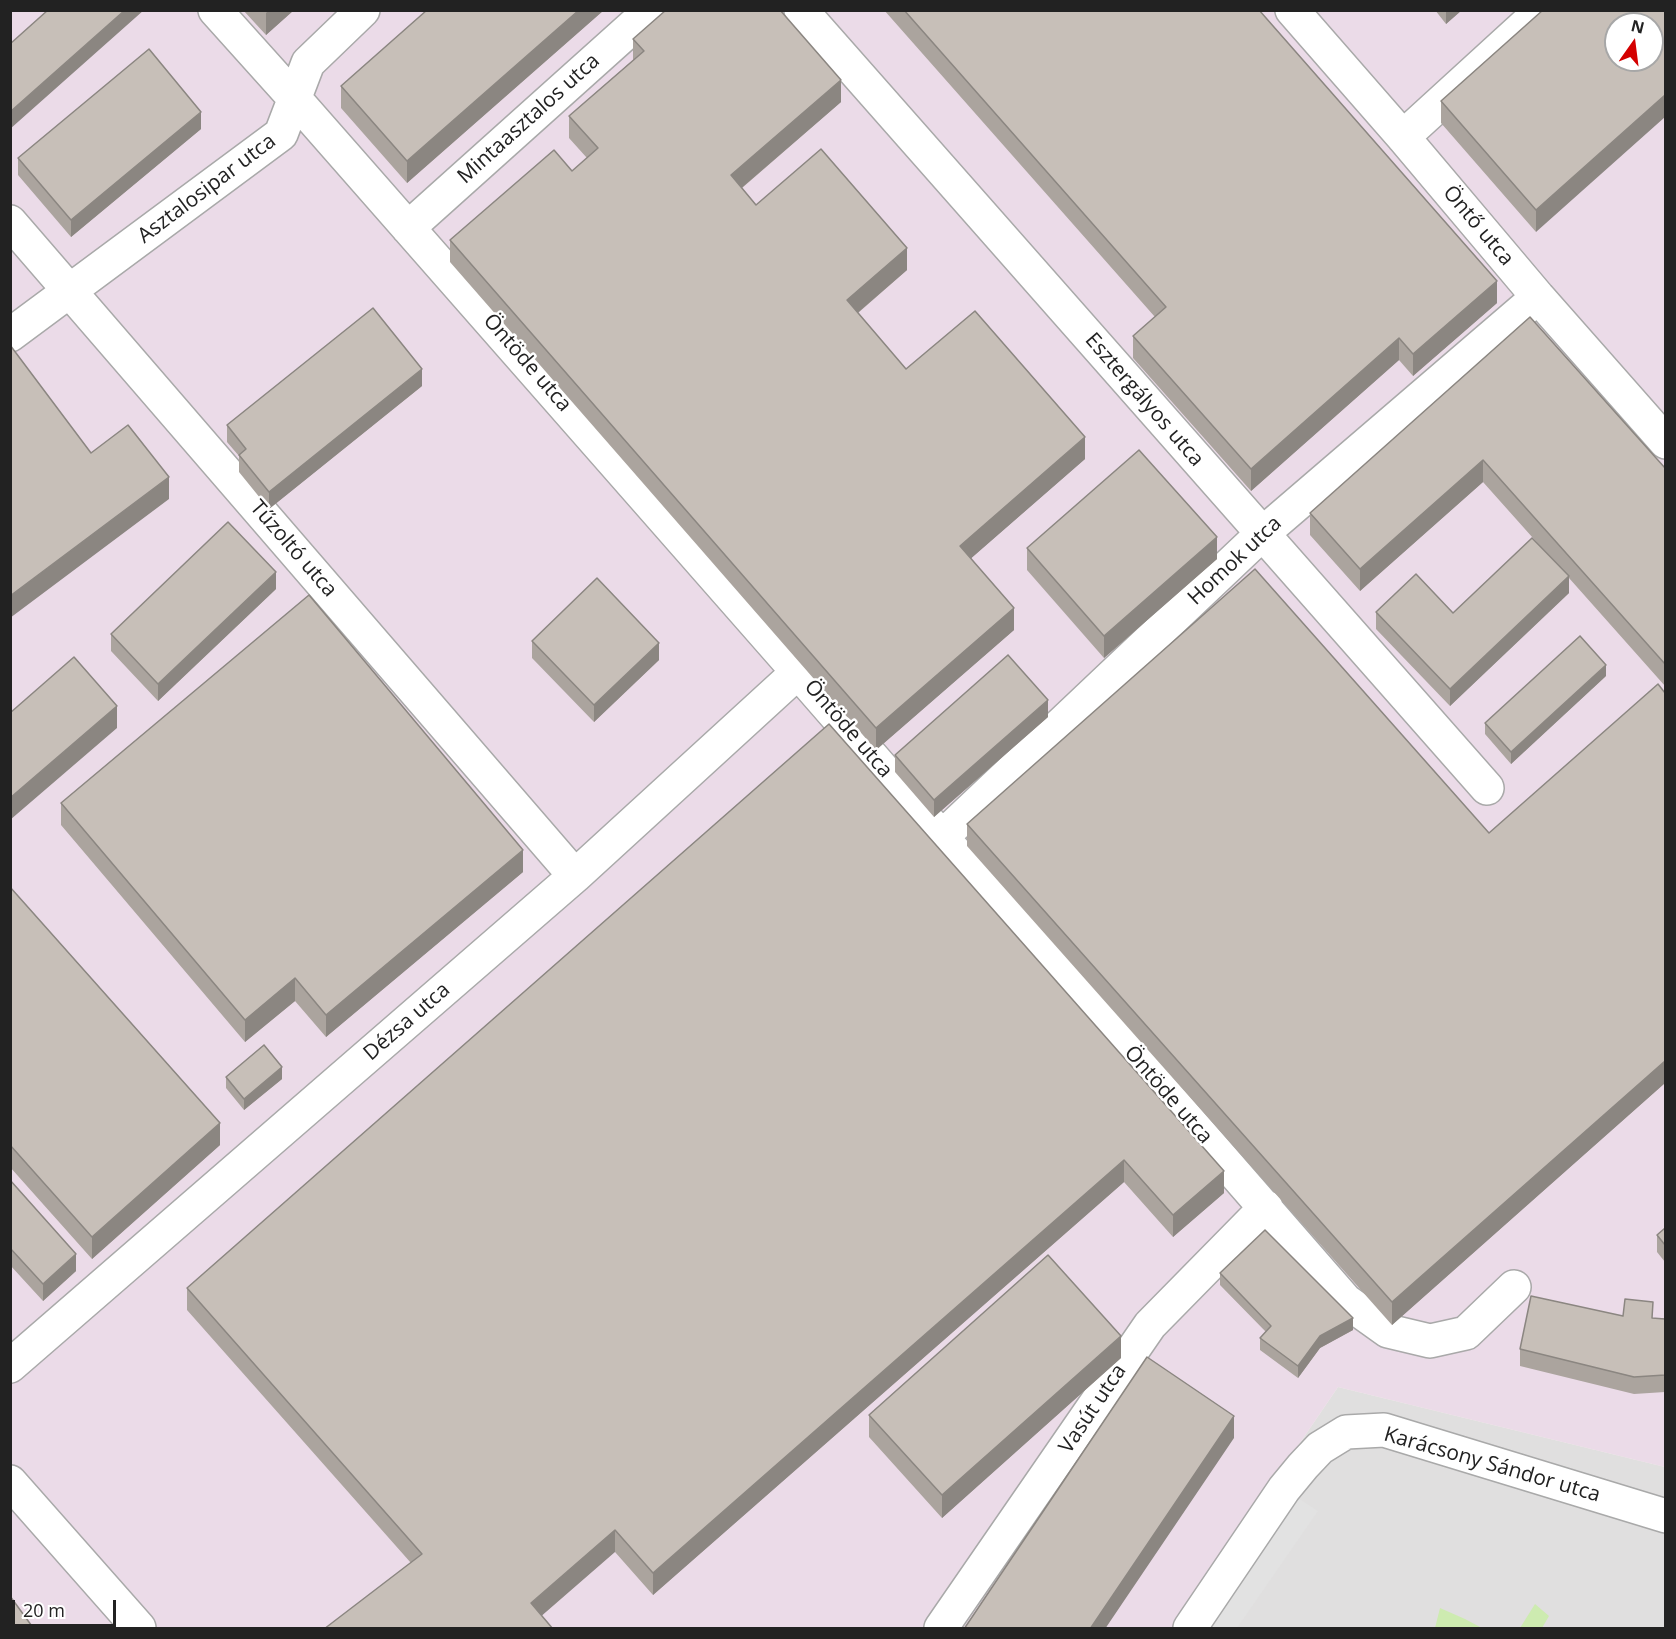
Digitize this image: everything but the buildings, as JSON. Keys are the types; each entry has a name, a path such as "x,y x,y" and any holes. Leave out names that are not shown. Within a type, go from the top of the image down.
{"street":[{"name":"Öntöde utca","path":"215,10 798,672 1346,1301 1388,1331 1430,1341 1466,1333 1514,1287"},
{"name":"Asztalosipar utca","path":"10,335 281,134 308,63 363,10"},
{"name":"Mintaasztalos utca","path":"408,228 651,10"},
{"name":"Esztergályos utca","path":"801,10 1487,788"},
{"name":"Öntő utca","path":"1292,10 1665,442"},
{"path":"1403,137 1542,10"},
{"name":"Tűzoltó utca","path":"10,222 575,876"},
{"name":"Homok utca","path":"942,837 1262,534 1538,297"},
{"name":"Dézsa utca","path":"10,1366 575,876 798,672"},
{"name":"Vasút utca","path":"941,1629 1150,1325 1266,1207"},
{"name":"Karácsony Sándor utca","path":"1190,1629 1284,1489 1320,1448 1346,1432 1384,1430 1665,1516"},
{"path":"10,1482 139,1629"}],"shaded area":[{"path":"11,11 1665,11 1665,1467 1338,1387 1174,1628 11,1628"},
{"path":"1338,1387 1665,1467 1665,1628 1174,1628"},
{"path":"1284,1489 1318,1511 1237,1628 1190,1628"}],"green space":[{"path":"1535,1604 1549,1616 1542,1628 1520,1628"},
{"path":"1440,1608 1465,1619 1482,1628 1435,1628"}]}
